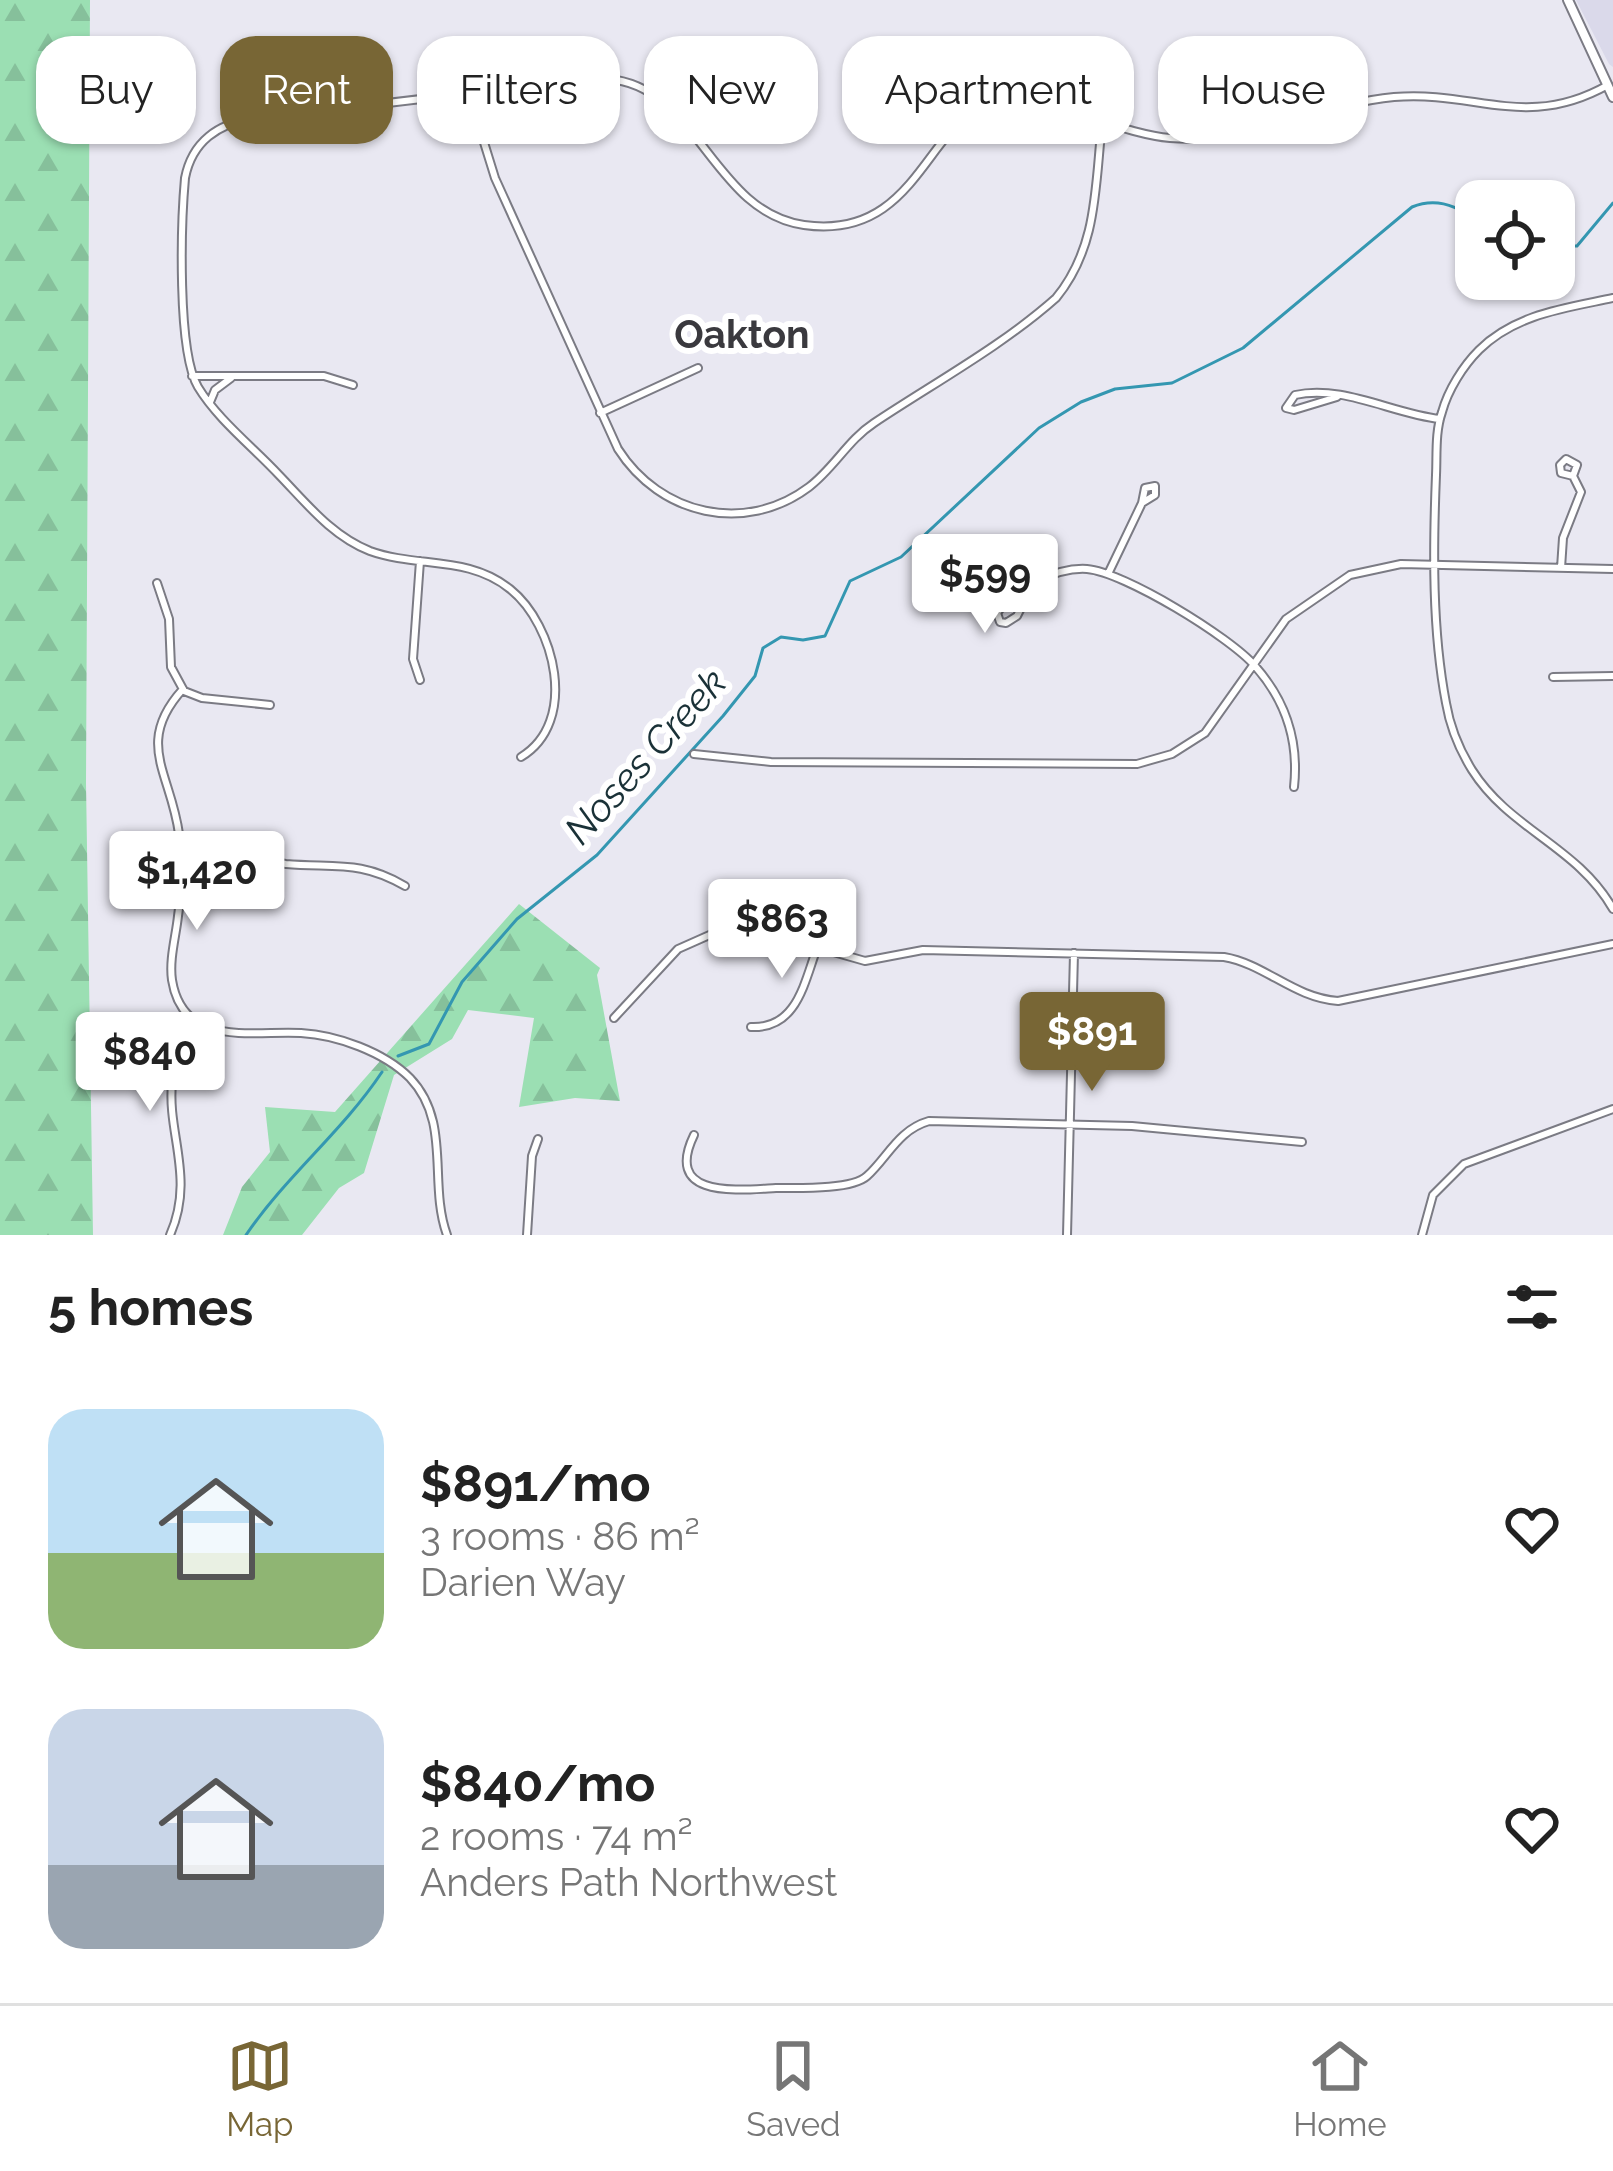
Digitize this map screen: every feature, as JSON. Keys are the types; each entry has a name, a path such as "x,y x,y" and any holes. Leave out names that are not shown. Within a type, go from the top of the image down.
{"street":[{"path":"1568,0 1611,83 1613,97"},
{"path":"1134,131 1206,138 1245,133 1382,98 1431,97 1534,109 1565,103 1611,83"},
{"path":"417,99 242,120 202,141 189,160 184,188 185,340 192,376 210,402 334,531 374,552 466,566 490,576 514,592 539,623 552,661 553,700 541,740 521,758"},
{"path":"484,144 495,178 600,413 631,468 657,491 686,507 742,514 799,494 863,431 1039,312 1068,284 1090,234 1100,144"},
{"path":"701,144 736,190 756,207 785,221 826,226 857,221 897,199 942,144"},
{"path":"1613,298 1538,315 1491,340 1463,370 1439,419 1435,565 1443,682 1452,729 1464,756 1501,806 1566,853 1613,910"},
{"path":"600,413 698,368"},
{"path":"192,376 324,376 353,385"},
{"path":"210,402 221,383 234,376"},
{"path":"1337,397 1294,410 1286,408 1288,400 1305,393 1337,397 1439,419"},
{"path":"1561,568 1563,538 1580,497 1573,476"},
{"path":"1108,574 1142,503"},
{"path":"419,680 412,659 420,561"},
{"path":"694,754 729,752 812,762 1137,764 1172,754 1205,733 1286,619 1338,582 1386,565 1613,569"},
{"path":"1032,586 1017,616 1000,622 1000,608 1032,586 1071,570 1108,574 1168,604 1254,665 1290,726 1296,759 1294,787"},
{"path":"157,583 169,619 172,672 183,689 202,698 270,704"},
{"path":"1553,676 1613,676"},
{"path":"183,689 165,710 156,737 182,857 172,980 182,1003 198,1022 226,1033 324,1036 379,1055 403,1071 422,1092 434,1118 441,1215 447,1235"},
{"path":"182,857 218,855 351,865 377,871 405,886"},
{"path":"614,1018 678,949 696,938 731,932 774,935 865,961 923,950 1234,959 1305,995 1338,1001 1613,944"},
{"path":"751,1027 774,1025 789,1014 817,948"},
{"path":"1067,1235 1074,953"},
{"path":"170,1235 181,1182 169,1083 180,1047 198,1022"},
{"path":"1421,1235 1433,1195 1464,1164 1613,1109"},
{"path":"694,1135 687,1155 692,1175 712,1190 830,1186 866,1178 905,1132 928,1121 1132,1126 1302,1142"},
{"path":"526,1235 532,1150 538,1139"}],"shaded area":[{"path":"1576,0 1613,0 1613,67 1609,64"}],"green space":[{"path":"0,0 90,0 90,36 36,36 36,144 89,144 86,783 93,1235 0,1235"},
{"path":"519,904 600,968 597,975 620,1101 575,1098 519,1107 534,1018 468,1010 452,1039 394,1075 364,1173 339,1188 302,1235 223,1235 242,1187 270,1152 265,1107 335,1112"}],"waterway":[{"name":"Noses Creek","path":"398,1056 429,1044 462,982 517,919 597,855 723,716 755,676 763,648 781,637 825,636 850,581 901,557 1039,428 1081,402 1115,389 1172,383 1243,348 1412,207 1429,203 1455,208"},
{"name":"Noses Creek","path":"1575,246 1613,203"},
{"name":"Noses Creek","path":"246,1235 382,1072"}],"district":[{"name":"Oakton","path":"742,334"}]}
